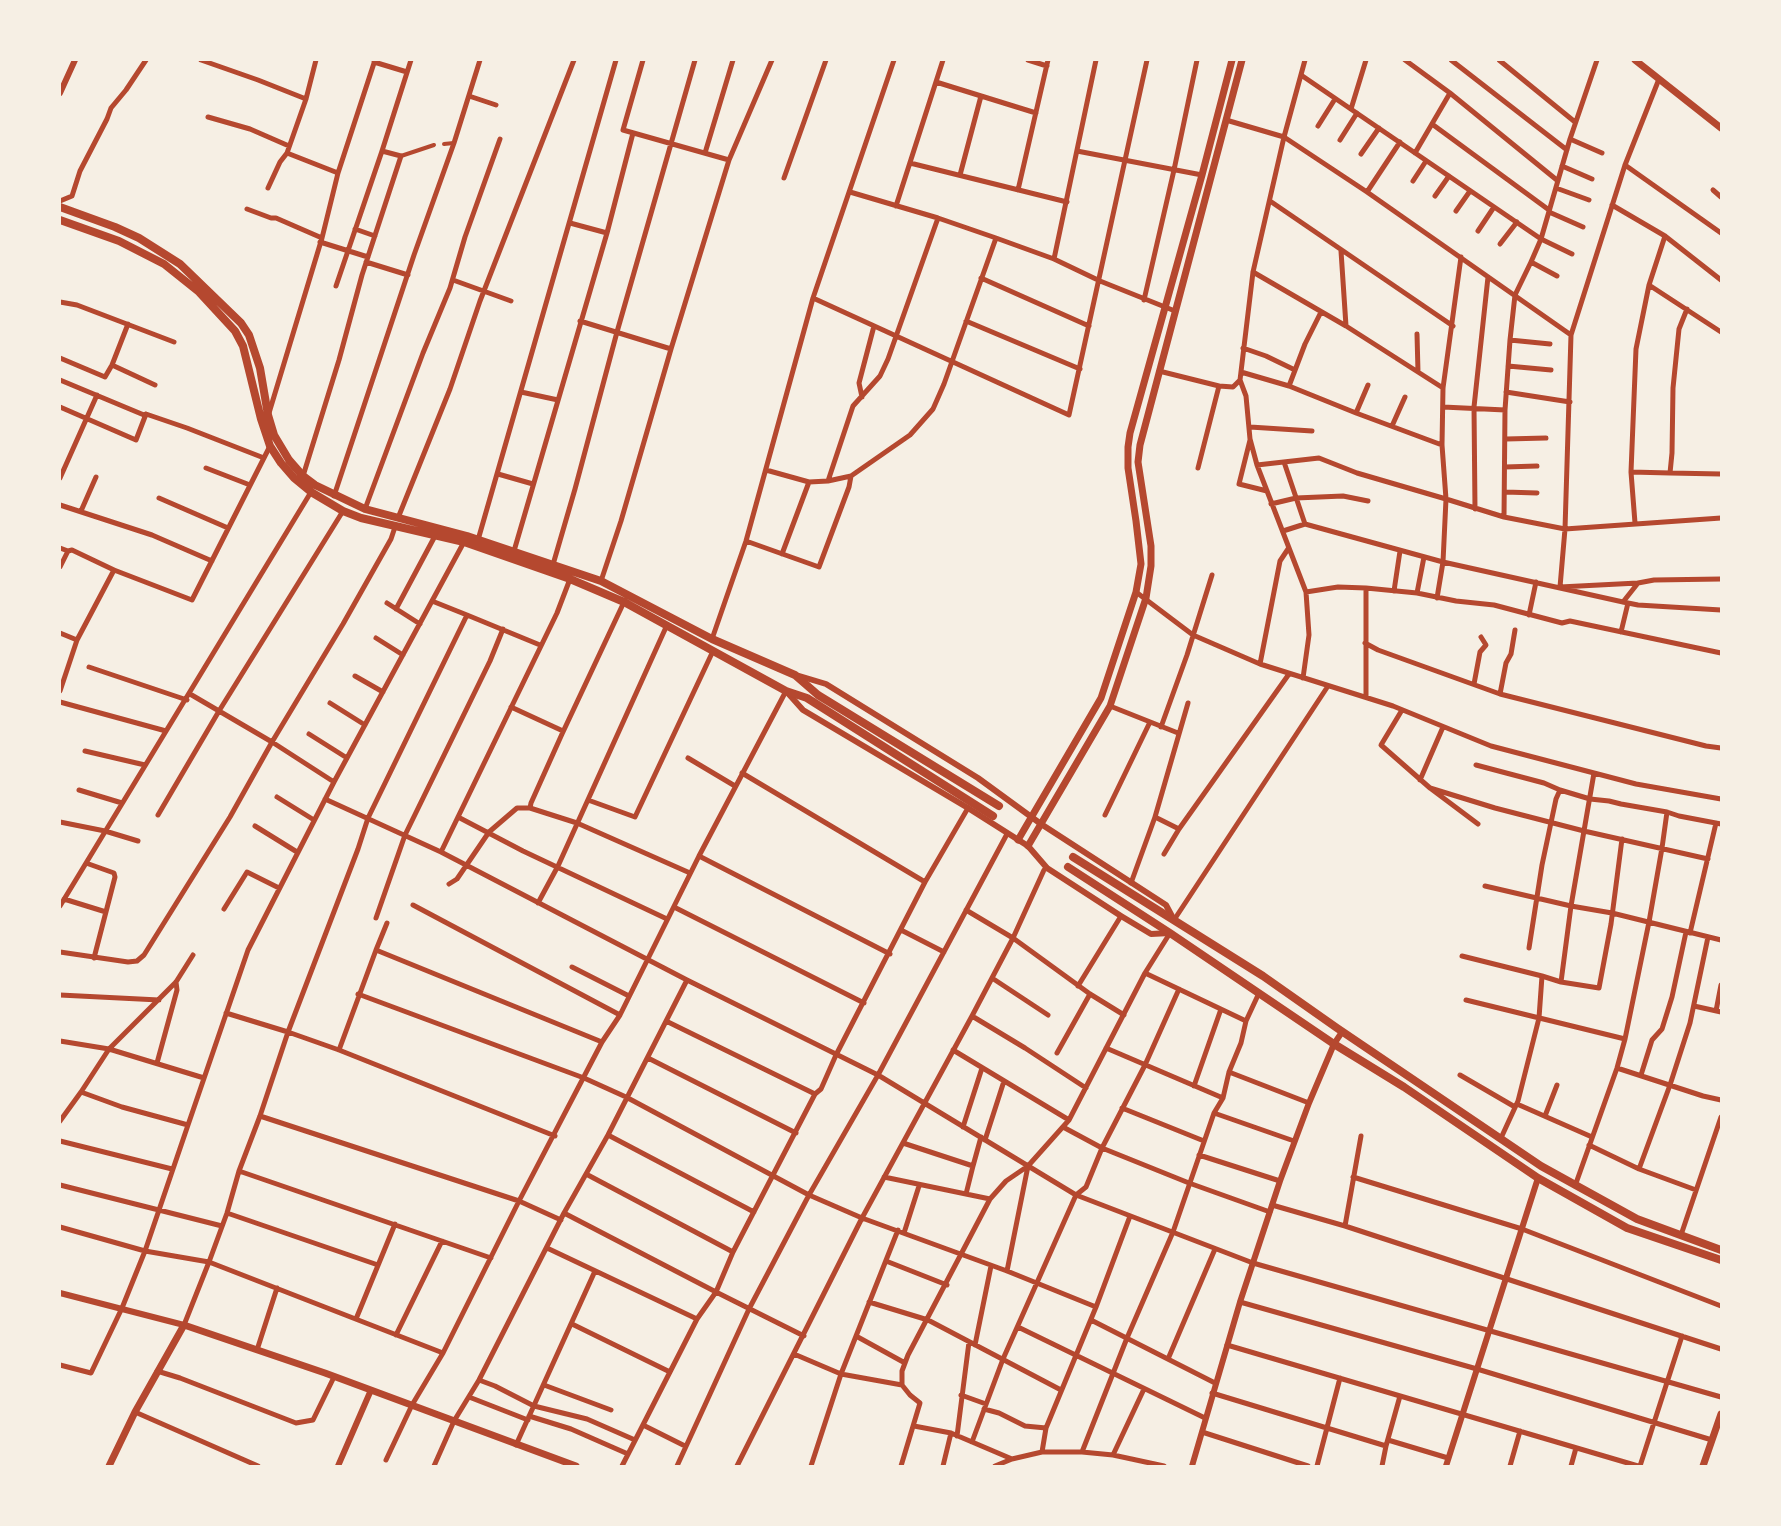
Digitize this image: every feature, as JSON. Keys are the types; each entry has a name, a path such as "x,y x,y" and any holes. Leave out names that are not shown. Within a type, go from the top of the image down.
{"main road":[{"path":"1018,840 1101,698 1136,592 1141,564 1128,468 1130,433 1232,60"},
{"path":"1028,846 1110,706 1146,598 1151,566 1151,546 1138,462 1140,445 1242,60"},
{"path":"1635,60 1721,128"},
{"path":"60,207 139,238 180,264 241,323 249,335 260,368 270,446 294,478 311,492 343,511 361,518 464,542 570,579 624,602 786,691 807,698 993,816"},
{"path":"60,220 119,241 164,264 199,292 235,331 243,346 265,417 274,435 289,460 303,476 315,485 334,496 365,509 478,540 601,581 712,638 795,675 818,695 999,806"},
{"path":"1074,857 1262,976 1541,1166 1637,1219 1721,1250"},
{"path":"1068,867 1170,933 1334,1044 1404,1087 1538,1178 1628,1228 1721,1260"},
{"path":"109,1466 135,1412 184,1325 334,1376 576,1466"},
{"path":"1703,1466 1721,1414"}],"street":[{"path":"60,201 72,196 80,172 111,108 126,90 146,60"},
{"path":"201,60 214,62 306,99"},
{"path":"268,188 280,162 287,152 306,99 316,60"},
{"path":"336,286 411,60"},
{"path":"334,496 454,143 480,60"},
{"path":"398,518 450,389 484,291 574,60"},
{"path":"478,540 616,60"},
{"path":"643,60 623,130 729,160"},
{"path":"551,573 616,332 695,60"},
{"path":"705,153 733,60"},
{"path":"601,581 621,521 670,349 729,160 772,60"},
{"path":"784,178 826,60"},
{"path":"712,638 746,541 813,298 894,60"},
{"path":"896,206 943,60"},
{"path":"1018,190 1048,63 1028,60"},
{"path":"1054,259 1096,60"},
{"path":"813,298 1070,415 1147,60"},
{"path":"1144,300 1174,170 1196,60"},
{"path":"1267,491 1239,484 1250,439 1246,396 1240,380 1253,272 1284,137 1305,60"},
{"path":"1351,109 1366,60"},
{"path":"1405,60 1450,93 1558,181"},
{"path":"1451,60 1566,150"},
{"path":"1499,60 1575,122"},
{"path":"1504,517 1505,410 1515,295 1532,262 1575,122 1597,60"},
{"path":"60,93 73,61"},
{"path":"265,417 321,240 338,173 374,61 407,72"},
{"path":"1301,75 1540,239 1572,254"},
{"path":"1560,587 1565,529 1571,335 1625,165 1659,79"},
{"path":"936,82 1036,112"},
{"path":"1415,153 1450,93"},
{"path":"469,96 496,105"},
{"path":"960,175 981,96"},
{"path":"1318,126 1335,98"},
{"path":"1340,140 1357,114"},
{"path":"208,117 250,129 289,146"},
{"path":"1226,120 1284,137 1367,192 1571,335"},
{"path":"1432,124 1549,211 1583,227"},
{"path":"1361,154 1379,128"},
{"path":"514,551 607,234 633,133"},
{"path":"365,509 423,353 453,280 465,237 500,138"},
{"path":"1570,139 1602,153"},
{"path":"1367,192 1400,142"},
{"path":"444,144 454,143"},
{"path":"382,151 401,156 434,145"},
{"path":"287,152 338,173"},
{"path":"1077,152 1202,175"},
{"path":"303,476 339,360 367,259 401,156"},
{"path":"1413,181 1426,161"},
{"path":"910,163 1067,202"},
{"path":"1625,165 1721,233"},
{"path":"1562,166 1592,179"},
{"path":"1435,196 1449,176"},
{"path":"1556,188 1589,200"},
{"path":"1713,190 1721,198"},
{"path":"1456,211 1470,191"},
{"path":"850,192 938,218 1054,259 1144,300 1175,311"},
{"path":"1270,201 1453,326"},
{"path":"1612,204 1665,236 1721,280"},
{"path":"1478,231 1494,207"},
{"path":"247,209 270,218 276,218 321,240 408,275"},
{"path":"828,482 853,406 880,376 888,359 938,218"},
{"path":"1500,244 1517,222"},
{"path":"570,223 607,234"},
{"path":"355,229 375,236"},
{"path":"1635,524 1631,472 1636,349 1649,285 1665,236"},
{"path":"766,470 809,482 828,482 851,476 910,435 932,409 952,362 996,238"},
{"path":"1341,251 1346,326"},
{"path":"1437,598 1443,562 1446,499 1442,444 1443,388 1453,326 1460,257"},
{"path":"1532,262 1557,276"},
{"path":"1253,272 1346,326 1443,388"},
{"path":"1475,509 1474,407 1488,277"},
{"path":"982,278 1089,326"},
{"path":"453,280 511,301"},
{"path":"1649,285 1721,332"},
{"path":"60,302 77,305 174,342"},
{"path":"1670,473 1673,388 1679,329 1687,309"},
{"path":"1288,386 1305,344 1321,312"},
{"path":"580,321 670,349"},
{"path":"966,321 1080,369"},
{"path":"60,358 105,377 112,365 128,324"},
{"path":"862,396 859,383 874,326"},
{"path":"1417,334 1418,372"},
{"path":"1510,340 1550,344"},
{"path":"1244,348 1295,370"},
{"path":"112,365 155,385"},
{"path":"1508,366 1551,370"},
{"path":"1159,371 1219,386 1233,387 1240,380"},
{"path":"1241,372 1288,386 1442,444"},
{"path":"60,380 144,415 146,414 188,428 264,458"},
{"path":"1356,413 1368,385"},
{"path":"1198,468 1219,386"},
{"path":"521,392 558,400"},
{"path":"1506,392 1570,402"},
{"path":"60,478 97,395"},
{"path":"1392,426 1404,397"},
{"path":"1443,406 1505,410"},
{"path":"60,407 136,440 146,414"},
{"path":"1250,426 1312,431"},
{"path":"1506,439 1546,438"},
{"path":"1250,439 1271,504 1306,592 1309,635 1303,678"},
{"path":"60,548 68,551 72,550 114,570 192,600 270,446"},
{"path":"1258,465 1318,458 1357,473 1475,509 1504,517 1565,529 1721,518"},
{"path":"1284,462 1305,524"},
{"path":"1505,467 1537,466"},
{"path":"206,468 250,485"},
{"path":"1631,472 1721,474"},
{"path":"498,474 533,484"},
{"path":"746,541 819,567 849,487 851,476"},
{"path":"81,511 96,477"},
{"path":"782,554 809,482"},
{"path":"60,906 311,492"},
{"path":"1504,492 1538,493"},
{"path":"1271,504 1296,498 1343,496 1368,500"},
{"path":"160,498 228,528"},
{"path":"60,505 152,535 212,561"},
{"path":"158,815 219,711 343,511"},
{"path":"1283,531 1305,524 1443,562 1638,605 1721,610"},
{"path":"60,952 128,962 137,961 144,955 230,817 272,742 343,624 391,539 395,527"},
{"path":"396,609 435,536"},
{"path":"60,1366 91,1373 122,1308 144,1251 248,950 334,782 464,542"},
{"path":"1260,664 1280,561 1288,549"},
{"path":"1394,591 1400,550"},
{"path":"60,567 68,551"},
{"path":"1417,593 1424,557"},
{"path":"60,691 76,640 114,570"},
{"path":"1161,727 1194,635 1212,574"},
{"path":"440,852 557,612 570,579"},
{"path":"1560,587 1638,583 1654,580 1721,579"},
{"path":"1529,615 1536,582"},
{"path":"1621,632 1625,602 1638,583"},
{"path":"1306,592 1338,587 1417,593 1437,598 1494,605 1562,623 1570,621 1721,652"},
{"path":"1366,588 1366,697"},
{"path":"1136,592 1194,635 1260,664 1366,697 1492,746 1636,784 1721,799"},
{"path":"432,602 504,629 540,645"},
{"path":"530,808 563,731 624,602"},
{"path":"387,603 420,624"},
{"path":"60,1293 184,1325 227,1212 239,1171 260,1116 288,1032 368,818 467,615"},
{"path":"538,903 558,866 667,625"},
{"path":"376,918 405,835 504,629"},
{"path":"1500,694 1506,663 1511,654 1515,630"},
{"path":"60,633 76,640"},
{"path":"1474,684 1480,652 1486,644 1481,637"},
{"path":"376,638 403,655"},
{"path":"1365,643 1378,650 1500,694 1706,746 1721,748"},
{"path":"588,800 635,817 713,651"},
{"path":"89,667 188,697 219,711 334,782"},
{"path":"1164,854 1179,828 1289,674"},
{"path":"795,675 826,684 978,778 1041,824 1166,905 1174,920 1328,686"},
{"path":"355,676 383,692"},
{"path":"386,1460 412,1405 443,1353 519,1201 555,1136 602,1042 620,1015 690,873 786,691 803,710 1028,846 1047,868 1121,916 1151,934 1170,933"},
{"path":"60,702 166,731"},
{"path":"330,704 365,725"},
{"path":"1131,883 1155,817 1188,704"},
{"path":"1110,706 1178,733"},
{"path":"511,707 563,731"},
{"path":"1402,710 1382,745 1420,780 1478,824"},
{"path":"1105,815 1150,722"},
{"path":"1420,780 1443,726"},
{"path":"309,734 347,758"},
{"path":"85,751 145,765"},
{"path":"688,758 735,786"},
{"path":"1476,765 1544,783 1590,799 1609,800 1719,823 1688,932 1672,997 1662,1029 1652,1040 1641,1075"},
{"path":"742,773 925,882"},
{"path":"1561,982 1571,906 1594,773"},
{"path":"1430,788 1495,808 1584,831 1708,859"},
{"path":"79,790 122,803"},
{"path":"1529,948 1542,865 1556,799 1560,790"},
{"path":"277,797 314,820"},
{"path":"325,799 440,852 687,980 878,1075 1076,1195 1253,1263 1721,1397"},
{"path":"449,884 457,879 489,832 517,808 530,808 577,823 690,873"},
{"path":"622,1466 697,1319 716,1292 754,1212 815,1094 821,1089 836,1055 890,954 925,882 968,808"},
{"path":"1575,1186 1617,1068 1625,1038 1649,922 1667,812"},
{"path":"458,817 523,851 667,919"},
{"path":"1155,817 1179,828"},
{"path":"60,822 105,831 138,841"},
{"path":"254,826 297,852"},
{"path":"677,1466 749,1309 809,1195 878,1075 1007,834"},
{"path":"1462,956 1561,982 1599,988 1612,914 1622,839"},
{"path":"699,856 890,954"},
{"path":"86,863 114,873 115,877 94,958"},
{"path":"737,1466 862,1218 972,1016 1013,938 1044,870 1047,868"},
{"path":"224,910 246,872 279,888"},
{"path":"1485,886 1721,940"},
{"path":"64,899 106,912"},
{"path":"413,905 620,1015"},
{"path":"674,907 864,1003"},
{"path":"966,910 1013,938 1078,986 1124,1015"},
{"path":"1078,986 1121,916"},
{"path":"339,1050 358,994 387,922"},
{"path":"902,930 944,952"},
{"path":"901,1466 920,1403 910,1396 902,1385 902,1371 905,1363 990,1199 1006,1182 1028,1166 1069,1120 1145,973 1170,933"},
{"path":"1639,1169 1690,1022 1708,937"},
{"path":"376,950 602,1042"},
{"path":"60,1122 109,1049 176,982 193,955"},
{"path":"572,967 629,996"},
{"path":"1145,973 1246,1021"},
{"path":"1501,1138 1516,1105 1539,1018 1542,976"},
{"path":"992,978 1048,1015"},
{"path":"434,1466 454,1421 479,1380 560,1220 608,1135 626,1096 648,1058 687,980"},
{"path":"157,1063 177,990 176,982"},
{"path":"1694,1006 1718,1011 1721,985"},
{"path":"972,1442 1004,1359 1076,1195 1086,1187 1102,1148 1145,1065 1179,989"},
{"path":"358,994 584,1078 626,1096 809,1195 862,1218 1096,1307"},
{"path":"1058,1054 1090,994"},
{"path":"1082,1452 1127,1338 1173,1232 1214,1113 1223,1098 1229,1072 1241,1044 1246,1021 1258,994"},
{"path":"60,996 158,1000"},
{"path":"1466,1000 1625,1038"},
{"path":"1194,1086 1221,1009"},
{"path":"226,1013 339,1050 555,1136"},
{"path":"972,1016 1086,1088"},
{"path":"666,1021 815,1094"},
{"path":"1192,1466 1240,1302 1280,1181 1309,1103 1334,1044 1342,1032"},
{"path":"60,1041 109,1049 204,1078"},
{"path":"1106,1048 1223,1098"},
{"path":"953,1050 1069,1120"},
{"path":"648,1058 796,1133"},
{"path":"963,1128 982,1068"},
{"path":"1617,1068 1721,1100"},
{"path":"1229,1072 1309,1103"},
{"path":"1460,1075 1516,1105 1592,1137"},
{"path":"966,1194 973,1166 1004,1081"},
{"path":"1545,1116 1557,1085"},
{"path":"81,1092 122,1107 188,1125"},
{"path":"1122,1108 1204,1141"},
{"path":"1214,1113 1294,1141"},
{"path":"260,1116 519,1201 560,1220"},
{"path":"1681,1235 1721,1117"},
{"path":"1063,1127 1102,1148 1189,1182 1271,1208 1345,1226 1721,1349"},
{"path":"608,1135 754,1212"},
{"path":"1345,1226 1361,1136"},
{"path":"60,1141 172,1170"},
{"path":"903,1142 973,1166"},
{"path":"1590,1145 1639,1169 1696,1190"},
{"path":"1199,1155 1280,1181"},
{"path":"1007,1272 1028,1166"},
{"path":"239,1171 490,1258"},
{"path":"586,1174 734,1252"},
{"path":"884,1177 919,1186 990,1199"},
{"path":"1354,1177 1522,1229 1721,1306"},
{"path":"1446,1466 1538,1178"},
{"path":"60,1185 222,1226"},
{"path":"812,1466 841,1374 886,1260 901,1232 919,1186"},
{"path":"227,1212 378,1265"},
{"path":"564,1213 804,1336"},
{"path":"1042,1452 1046,1428 1091,1320 1130,1216"},
{"path":"356,1319 395,1224"},
{"path":"60,1227 144,1251 209,1262 443,1353"},
{"path":"396,1335 442,1241"},
{"path":"547,1248 697,1319"},
{"path":"1168,1359 1215,1249"},
{"path":"886,1260 947,1284"},
{"path":"975,1345 991,1266"},
{"path":"516,1445 596,1271"},
{"path":"257,1350 277,1288"},
{"path":"869,1302 928,1320 1062,1390"},
{"path":"1240,1302 1477,1369 1712,1440"},
{"path":"1091,1320 1216,1382"},
{"path":"572,1324 670,1372"},
{"path":"1018,1326 1205,1418"},
{"path":"856,1336 905,1363"},
{"path":"1227,1345 1639,1466 1682,1336"},
{"path":"943,1466 954,1434 969,1342"},
{"path":"794,1354 841,1374 902,1385"},
{"path":"157,1371 180,1378 296,1423 313,1420 334,1376"},
{"path":"1317,1466 1340,1378"},
{"path":"479,1380 534,1406 587,1419 635,1440"},
{"path":"544,1385 611,1410"},
{"path":"1113,1455 1144,1389"},
{"path":"338,1466 371,1390"},
{"path":"1212,1393 1386,1446"},
{"path":"961,1395 1026,1426 1046,1428"},
{"path":"1382,1466 1400,1396"},
{"path":"469,1397 529,1418 571,1428 628,1454"},
{"path":"135,1412 258,1466"},
{"path":"643,1425 685,1446"},
{"path":"914,1426 954,1434 1012,1459"},
{"path":"1510,1466 1520,1431"},
{"path":"1202,1432 1308,1466"},
{"path":"1388,1440 1448,1458"},
{"path":"1571,1466 1576,1448"},
{"path":"995,1466 1012,1459 1042,1452 1082,1452 1113,1455 1164,1466"}]}
